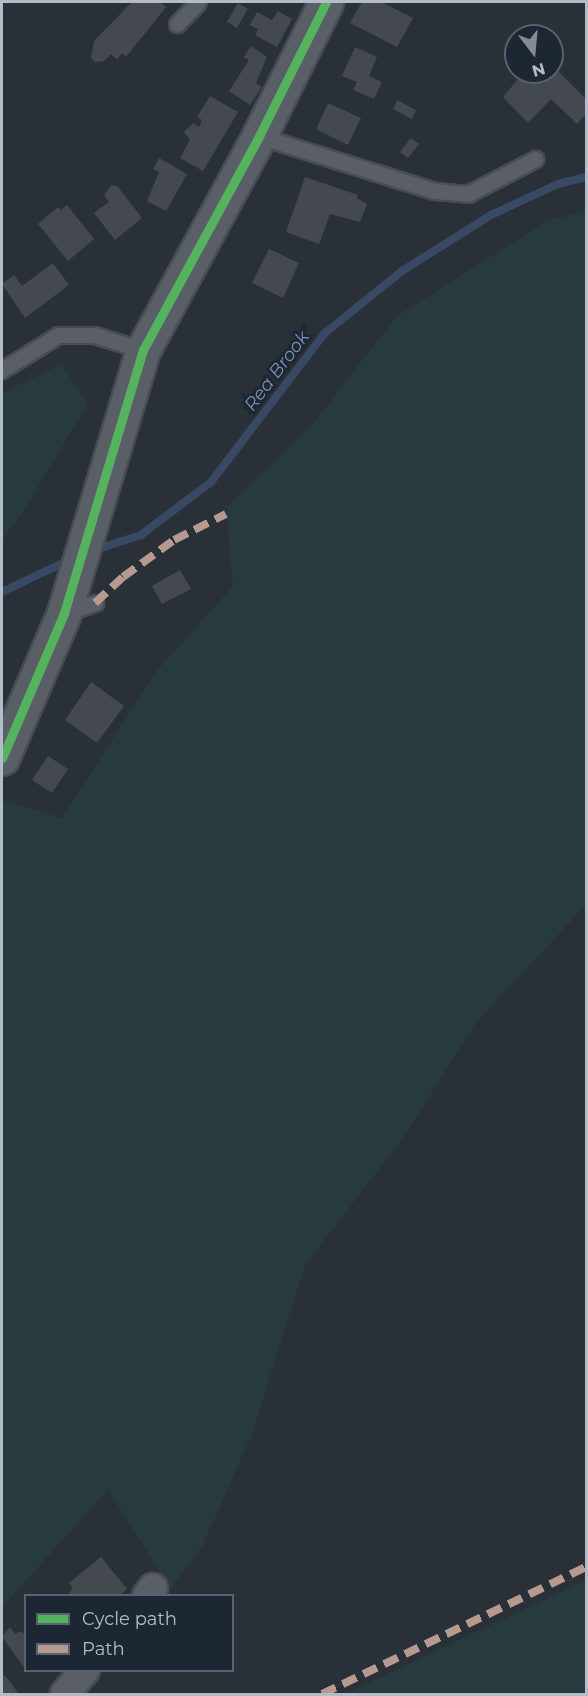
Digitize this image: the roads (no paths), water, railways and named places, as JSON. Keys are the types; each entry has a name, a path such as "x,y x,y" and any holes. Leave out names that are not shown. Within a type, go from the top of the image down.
{"street":[{"path":"2,758 64,613 109,455 143,350 259,136 324,2"},
{"path":"65,1695 84,1672"}],"lane":[{"path":"177,24 198,2"},
{"path":"259,136 435,191 468,194 535,159"},
{"path":"2,370 58,335 94,335 143,350"},
{"path":"64,613 95,603"}],"waterway":[{"name":"Rea Brook","path":"92,551 141,535 211,482 325,333 402,271 491,215 558,184 586,177"},
{"name":"Rea Brook","path":"2,592 69,560"}]}
